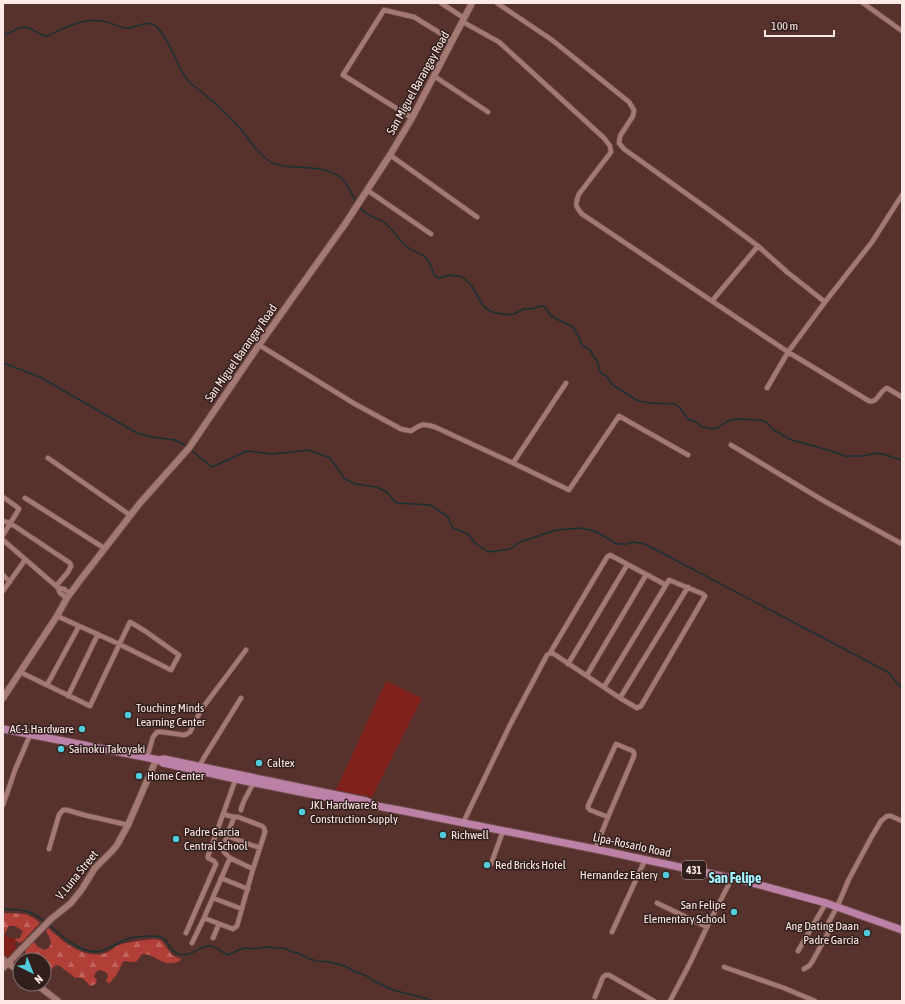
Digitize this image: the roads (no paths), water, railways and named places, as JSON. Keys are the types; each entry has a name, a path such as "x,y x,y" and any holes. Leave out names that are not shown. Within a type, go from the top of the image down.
{"main road":[{"name":"Lipa-Rosario Road","path":"3,729 147,758 158,760 164,759 236,777 364,805 377,806 595,849 732,878 826,903 902,930"}],"street":[{"path":"441,3 464,20 499,42 604,138 610,146 611,152 579,194 576,201 576,207 582,214 788,352 869,401 875,401 884,389 887,388 902,397"},
{"name":"San Miguel Barangay Road","path":"3,698 69,596 130,515 189,448 259,345 341,230 390,155 412,118 472,3"},
{"path":"497,3 552,40 629,102 634,110 633,116 620,136 619,143 624,149 758,246 787,272 825,302"},
{"path":"863,3 902,31"},
{"path":"412,118 343,75 384,10 414,17 453,41"},
{"path":"434,76 488,112"},
{"path":"390,155 477,218"},
{"path":"367,190 431,234"},
{"path":"767,388 788,352 872,242 902,194"},
{"path":"712,301 758,246"},
{"path":"259,345 355,404 401,429 411,431 418,426 425,424 435,427 569,490 619,416 688,454"},
{"path":"514,463 566,383"},
{"path":"731,445 824,501 902,544"},
{"path":"48,458 130,515"},
{"path":"3,498 19,509 3,536"},
{"path":"25,498 104,548"},
{"path":"3,521 10,523 70,563 71,566 68,572 57,587"},
{"path":"3,540 24,560 57,587 60,593 69,596"},
{"path":"463,823 510,726 547,655 550,653 607,557 610,555 666,585"},
{"path":"3,591 24,560"},
{"path":"568,664 627,565"},
{"path":"3,575 10,582"},
{"path":"586,675 646,575"},
{"path":"550,653 554,654 620,698 637,708 641,706 704,599 704,594 669,580 604,687"},
{"path":"620,698 688,587"},
{"path":"20,672 90,706 119,644 130,622 179,655 171,670 119,644 98,634 56,616"},
{"path":"47,685 79,626"},
{"path":"68,696 98,634"},
{"path":"147,758 153,737 157,732 184,735 190,732 201,710 246,650"},
{"path":"200,768 205,756 241,698"},
{"path":"3,805 15,770 30,734"},
{"path":"595,849 634,756 633,751 616,744 588,806 590,810 608,817"},
{"name":"V. Luna Street","path":"3,968 6,961 51,919 69,905 82,889 95,868 118,845 158,760"},
{"path":"186,933 216,864 208,858 208,856 236,777"},
{"path":"253,869 230,858 223,847 236,817 248,798 254,780"},
{"path":"49,849 59,814 64,810 128,825"},
{"path":"204,918 233,929 237,926 265,832 262,826 226,815"},
{"path":"804,969 812,962 828,933 826,927 837,907 849,879 881,821 887,816 891,816 902,821"},
{"path":"491,864 502,831"},
{"path":"227,836 260,848"},
{"path":"192,943 230,858"},
{"path":"612,932 645,860"},
{"path":"221,878 248,889"},
{"path":"670,1001 732,878"},
{"path":"212,898 242,909"},
{"path":"657,903 707,927"},
{"path":"798,951 826,903"},
{"path":"213,938 219,924"},
{"path":"724,967 784,988 815,1001"},
{"path":"595,997 603,977 608,975 654,1001"},
{"path":"46,992 58,1001"}],"waterway":[{"path":"3,32 6,34 19,28 26,27 43,36 47,36 73,24 95,20 108,22 125,28 149,23 152,24 157,27 166,39 186,78 229,116 264,157 277,165 321,169 335,174 346,183 356,202"},
{"path":"360,207 366,214 385,223 409,248 425,257 430,263 435,276 439,278 450,275 460,276 466,280 471,285 484,307 492,312 507,315 514,314 524,309 532,309 541,306 545,307 551,316 573,327 582,345 590,350 598,363 601,373 606,376 613,385 638,401 675,404 688,419 696,422 702,427 712,429 717,428 726,422 740,419 760,420 766,422 772,429 789,439 845,456 864,456 876,453 902,460"},
{"path":"3,363 40,377 137,433 152,437 175,440 186,446"},
{"path":"191,450 212,467 247,451 273,454 308,450 330,458 345,479 356,484 376,487 387,492 396,503 430,505 447,516 453,528 468,534 474,542 488,552 510,549 520,542 556,530 579,528 595,531 617,544 634,542 645,544 884,670 889,673 902,689"},
{"path":"3,909 30,912 45,922"},
{"path":"48,924 72,944 79,948 94,952 104,950 127,939 150,936 157,936 166,940 175,952 183,955 208,946 215,947 227,955 246,948 253,949 267,947 287,949 309,959 345,966 393,990 433,1001"}],"place":[{"name":"Touching Minds Learning Center","path":"128,715"},
{"name":"AC-1 Hardware","path":"82,729"},
{"name":"Sainoku Takoyaki","path":"61,749"},
{"name":"Caltex","path":"259,763"},
{"name":"Home Center","path":"139,776"},
{"name":"JKL Hardware & Construction Supply","path":"302,812"},
{"name":"Richwell","path":"443,835"},
{"name":"Padre Garcia Central School","path":"176,839"},
{"name":"Red Bricks Hotel","path":"487,865"},
{"name":"Hernandez Eatery","path":"666,875"},
{"name":"San Felipe Elementary School","path":"734,912"},
{"name":"Ang Dating Daan Padre Garcia","path":"867,933"}],"district":[{"name":"San Felipe","path":"735,878"}]}
